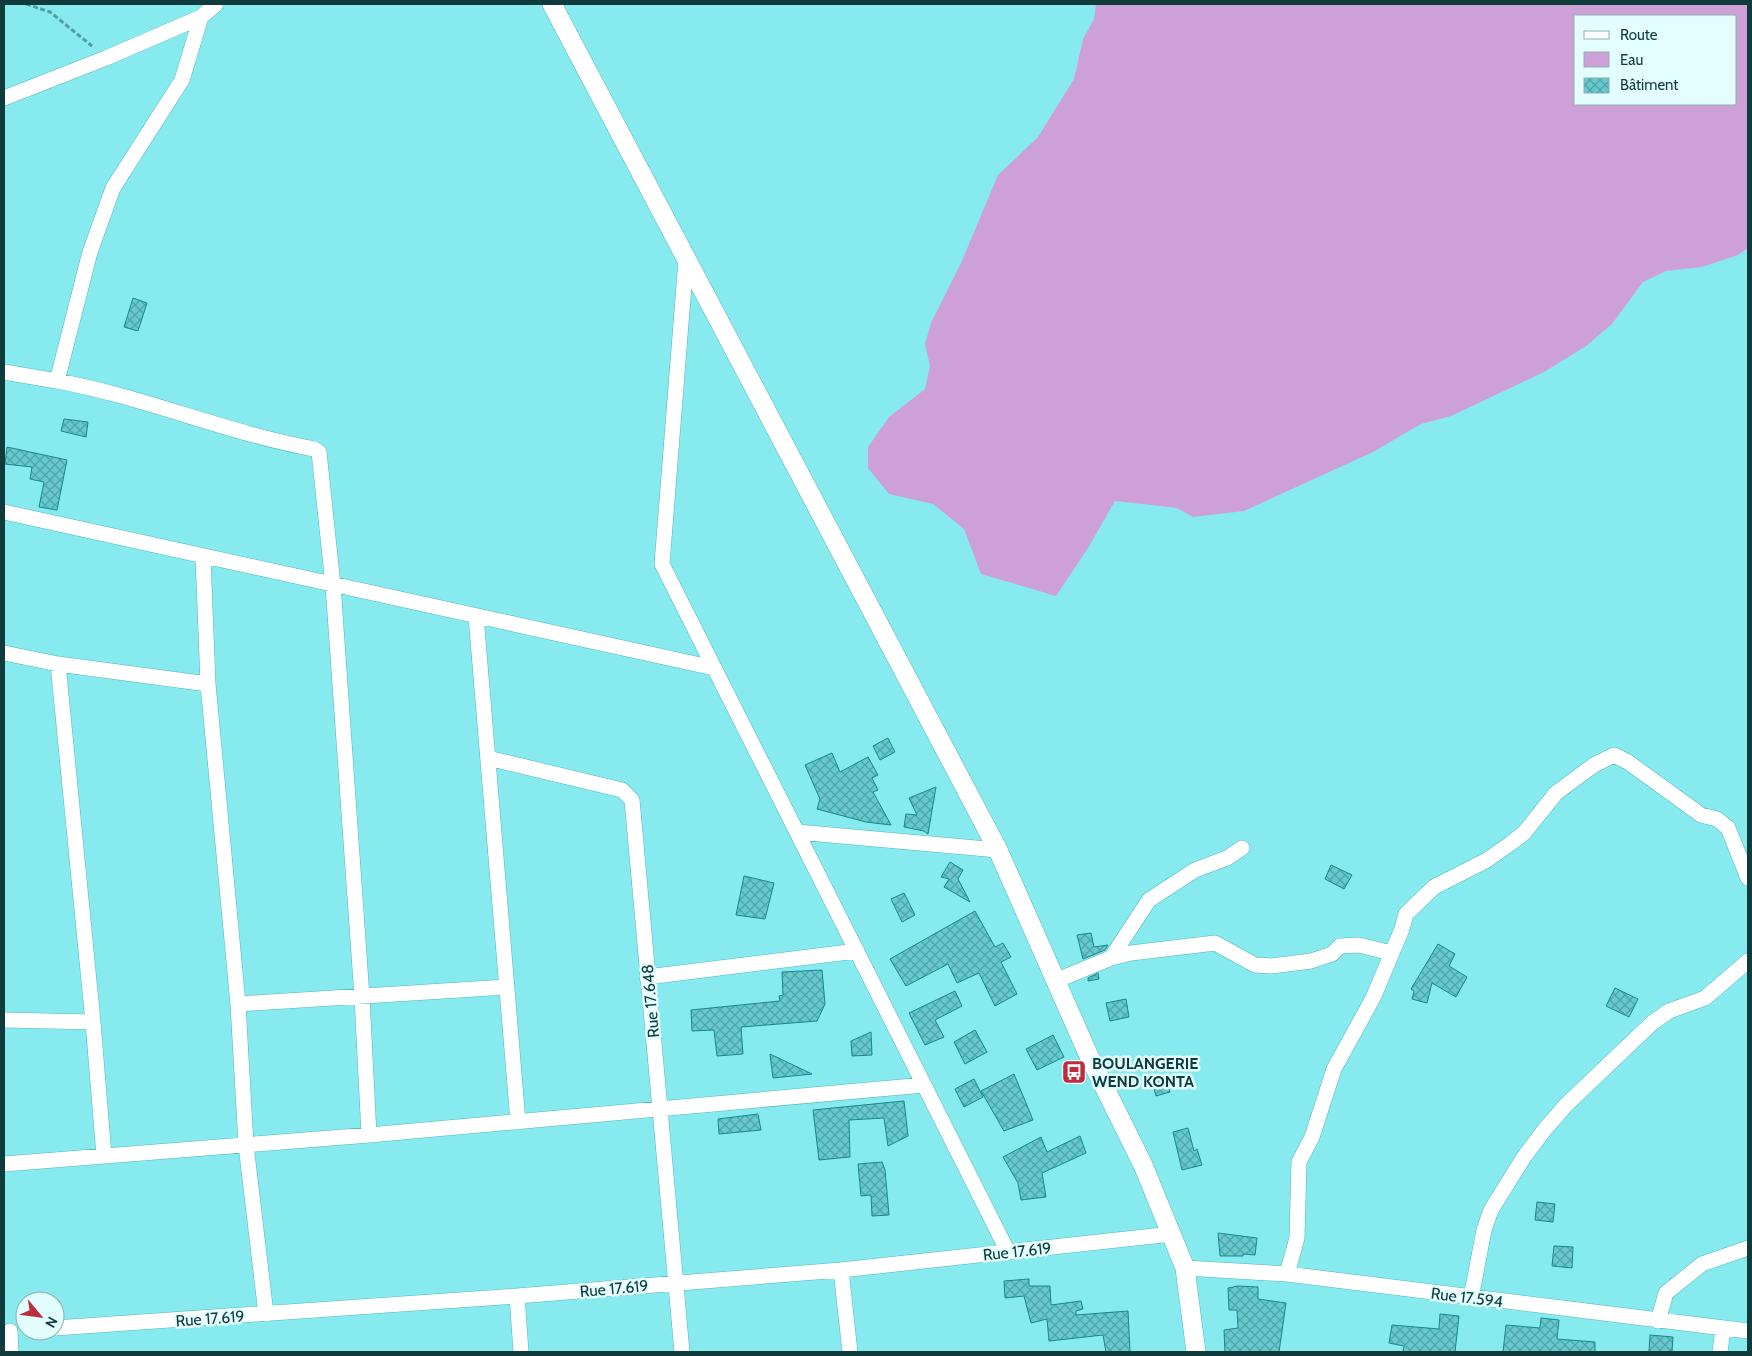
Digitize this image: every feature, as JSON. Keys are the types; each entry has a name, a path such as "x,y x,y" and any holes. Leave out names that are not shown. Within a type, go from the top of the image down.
{"street":[{"path":"4,98 106,58 201,17 216,4"},
{"path":"552,4 998,850 1055,981 1143,1165 1172,1234 1185,1268 1196,1352"},
{"path":"57,381 90,252 113,188 182,80 201,17"},
{"path":"686,260 661,560 1008,1252"},
{"path":"4,372 132,397 234,430 318,450 321,462 333,585 370,1135"},
{"path":"4,512 714,668"},
{"path":"203,556 208,684 238,1004 246,1145 266,1314"},
{"path":"476,616 518,1122"},
{"path":"4,653 58,664 208,684"},
{"path":"58,664 93,1022 104,1156"},
{"path":"1287,1274 1297,1238 1300,1162 1312,1137 1334,1068 1373,998 1402,929 1406,914 1422,897 1434,887 1487,860 1511,843 1524,833 1556,793 1594,765 1614,755 1628,762 1701,815 1717,819 1728,828 1748,878"},
{"name":"Rue 17.648","path":"488,758 622,790 628,794 634,807 647,977 682,1352"},
{"path":"797,832 998,850"},
{"path":"1112,958 1149,900 1195,870 1228,858 1242,848"},
{"path":"1055,981 1112,958 1159,948 1215,943 1222,945 1244,960 1263,965 1311,961 1332,954 1340,946 1359,945 1391,953"},
{"path":"647,977 857,951"},
{"path":"1471,1298 1484,1230 1491,1210 1524,1157 1545,1129 1566,1105 1652,1023 1669,1011 1705,998 1748,961"},
{"path":"238,1004 506,987"},
{"path":"4,1020 93,1022"},
{"path":"4,1164 370,1135 924,1085"},
{"name":"Rue 17.619","path":"65,1327 518,1296 841,1270 1172,1234"},
{"path":"1658,1321 1666,1292 1702,1264 1748,1248"},
{"name":"Rue 17.594","path":"1185,1268 1287,1274 1748,1331"},
{"path":"841,1270 850,1352"},
{"path":"518,1296 521,1352"},
{"path":"1720,1352 1723,1329"},
{"path":"11,1352 13,1330"}],"path":[{"path":"26,4 50,12 106,58"}],"water":[{"path":"1096,4 1748,4 1748,248 1738,255 1702,267 1666,271 1643,282 1612,324 1586,346 1544,372 1451,416 1421,424 1373,452 1244,511 1193,517 1177,508 1115,501 1088,548 1056,596 981,574 964,529 933,504 889,494 868,468 868,447 889,417 925,389 930,366 925,344 931,323 961,263 998,175 1038,137 1074,79 1083,39 1094,19"}],"building":[{"path":"133,298 147,303 138,331 124,327"},
{"path":"64,419 88,422 86,437 61,431"},
{"path":"7,447 67,460 57,510 39,507 44,482 30,479 32,467 5,464"},
{"path":"888,738 895,752 880,760 873,746"},
{"path":"832,753 840,772 868,757 878,775 872,778 878,790 873,792 891,825 866,822 817,809 820,799 805,765"},
{"path":"936,787 928,834 924,831 904,827 906,814 917,815 909,798"},
{"path":"950,862 963,870 958,879 970,902 944,887 949,879 941,877"},
{"path":"1331,865 1352,875 1344,889 1325,879"},
{"path":"744,876 774,883 765,919 736,915"},
{"path":"904,893 915,915 902,922 891,899"},
{"path":"975,911 995,947 1003,943 1011,957 1001,962 1017,994 995,1006 979,973 957,983 948,964 906,986 890,959"},
{"path":"1091,933 1094,947 1108,945 1105,950 1083,959 1077,935"},
{"path":"1438,944 1455,954 1449,966 1467,977 1456,997 1432,983 1427,1003 1412,999 1414,991 1411,989"},
{"path":"822,970 825,1004 817,1021 741,1027 743,1054 717,1056 714,1030 692,1031 691,1010 780,1001 779,996 783,995 782,972"},
{"path":"1098,973 1099,979 1088,981 1088,978"},
{"path":"1615,988 1638,999 1629,1017 1606,1006"},
{"path":"955,991 962,1006 935,1020 944,1037 925,1045 909,1013"},
{"path":"1126,999 1129,1017 1110,1021 1106,1003"},
{"path":"975,1030 987,1052 965,1064 954,1042"},
{"path":"871,1032 872,1055 852,1056 851,1041"},
{"path":"1053,1035 1064,1057 1037,1070 1026,1049"},
{"path":"770,1054 812,1074 773,1078"},
{"path":"1014,1074 1033,1120 1004,1131 981,1091"},
{"path":"1165,1076 1170,1092 1156,1096 1152,1081"},
{"path":"974,1079 983,1097 964,1107 955,1089"},
{"path":"904,1101 908,1136 888,1146 884,1118 849,1120 850,1157 819,1160 813,1110"},
{"path":"758,1114 761,1130 719,1134 718,1119"},
{"path":"1188,1128 1194,1151 1197,1149 1202,1165 1182,1170 1173,1132"},
{"path":"1080,1136 1086,1153 1042,1173 1046,1197 1021,1200 1018,1183 1003,1157 1041,1137 1047,1152"},
{"path":"882,1162 885,1170 889,1215 872,1216 871,1195 861,1196 858,1164"},
{"path":"1537,1202 1555,1204 1553,1222 1535,1220"},
{"path":"1218,1233 1257,1238 1255,1255 1220,1256"},
{"path":"1554,1246 1573,1247 1572,1268 1552,1266"},
{"path":"1029,1279 1029,1286 1050,1286 1051,1305 1081,1301 1083,1309 1076,1311 1076,1315 1128,1311 1130,1352 1106,1352 1103,1335 1049,1341 1047,1319 1031,1323 1024,1296 1005,1298 1004,1281"},
{"path":"1238,1286 1258,1287 1258,1299 1286,1303 1279,1352 1225,1352 1224,1330 1238,1328 1237,1310 1229,1310 1228,1288"},
{"path":"1440,1314 1459,1316 1455,1352 1403,1352 1404,1346 1389,1343 1392,1325 1439,1329"},
{"path":"1541,1318 1559,1320 1557,1339 1595,1342 1595,1352 1503,1352 1506,1325 1540,1328"},
{"path":"1650,1335 1673,1337 1672,1352 1649,1352"}],"place":[{"name":"BOULANGERIE WEND KONTA","path":"1074,1072"}]}
